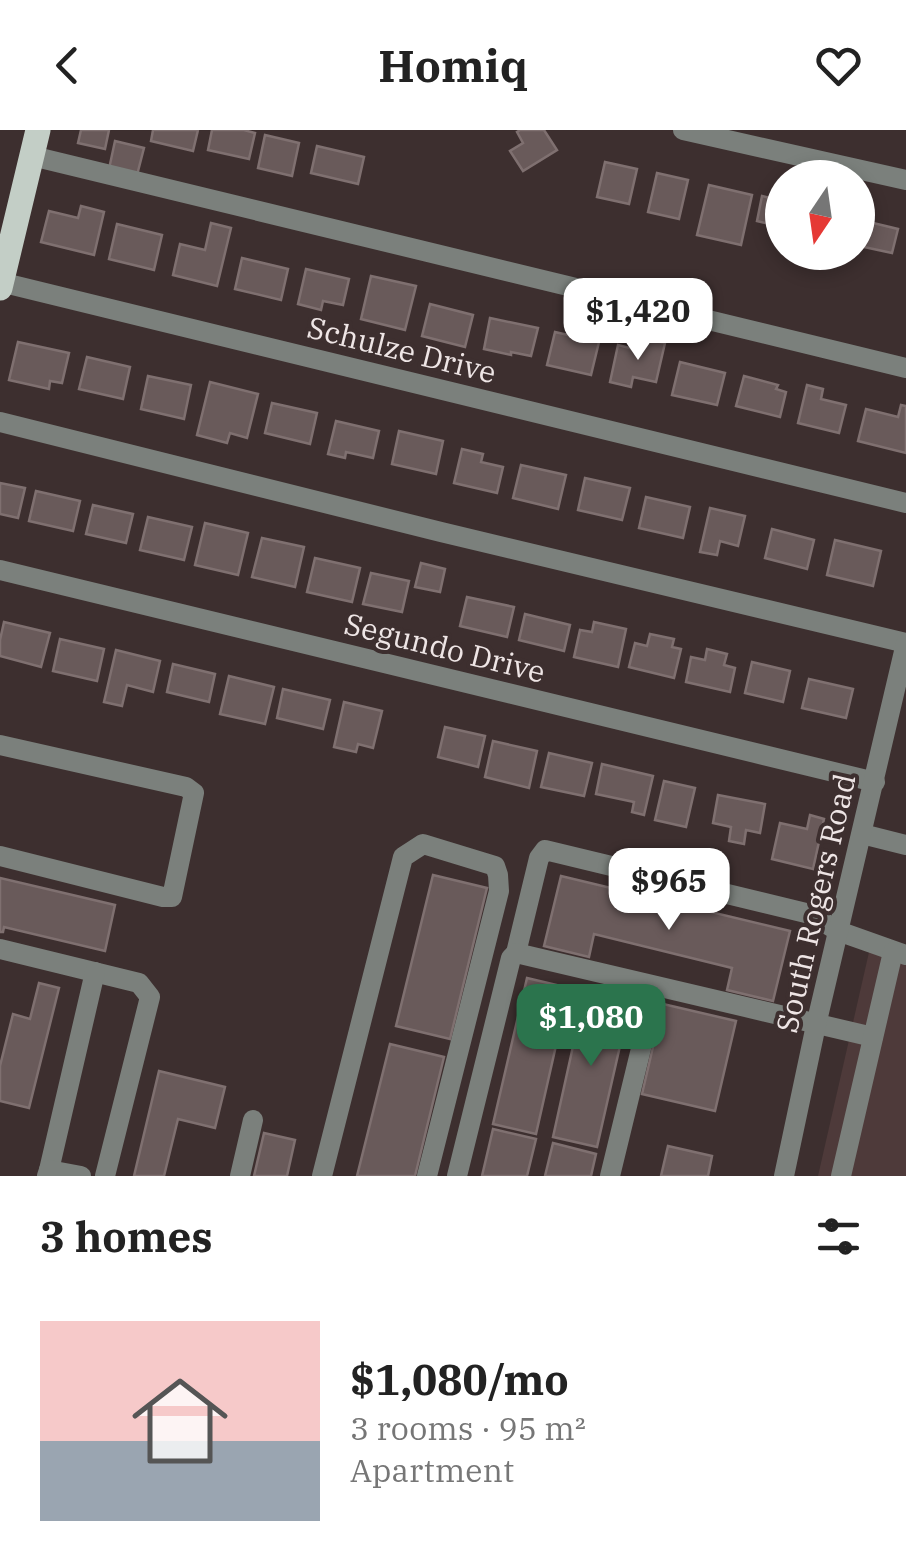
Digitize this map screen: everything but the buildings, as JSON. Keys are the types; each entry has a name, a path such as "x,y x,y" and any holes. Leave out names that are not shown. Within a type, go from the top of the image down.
{"main road":[{"path":"0,284 38,130"}],"street":[{"path":"683,130 906,180"},
{"path":"32,156 906,368"},
{"name":"Schulze Drive","path":"0,284 906,503"},
{"path":"0,422 906,643"},
{"name":"Segundo Drive","path":"0,570 875,782"},
{"name":"South Rogers Road","path":"784,1176 838,931 902,681 906,643"},
{"path":"0,745 186,787 194,793 172,897 0,856"},
{"path":"862,834 906,845"},
{"path":"322,1176 404,857 423,844 495,866 498,874 498,891 427,1176"},
{"path":"457,1176 511,958 516,952 539,858 545,850 810,914 838,931 900,953 873,1038 841,1176"},
{"path":"0,949 140,983 150,997 105,1176"},
{"path":"516,952 873,1038"},
{"path":"81,1176 48,1173 96,972"},
{"path":"610,1176 656,987"},
{"path":"240,1176 253,1120"}],"shaded area":[{"path":"872,939 906,947 906,1176 818,1176"}]}
